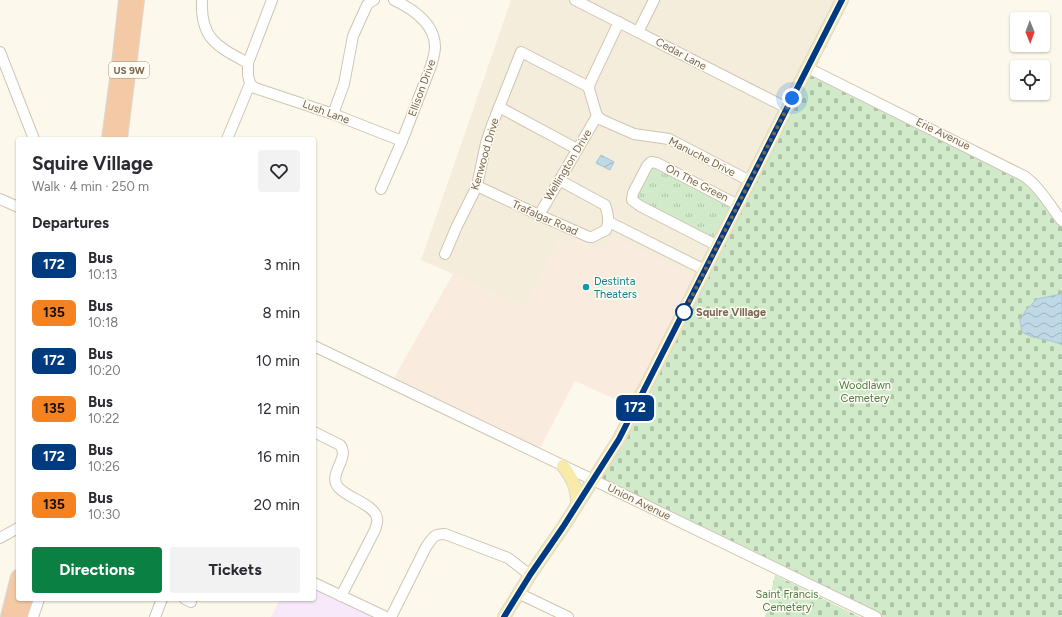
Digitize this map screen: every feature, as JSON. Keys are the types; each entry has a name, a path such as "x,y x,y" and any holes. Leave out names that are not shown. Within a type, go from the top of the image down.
{"highway":[{"name":"US 9W","path":"109,137 126,0"},
{"name":"US 9W","path":"120,137 136,0"},
{"path":"8,617 16,585"},
{"path":"20,617 24,601"}],"main road":[{"path":"504,617 518,593 594,480 619,439 842,0"},
{"path":"563,466 570,475 575,486 577,493 577,505"}],"street":[{"path":"202,0 203,21 208,34 222,49 248,63"},
{"path":"228,137 250,84 248,63 272,0"},
{"path":"333,114 344,84 354,36 367,5 374,0"},
{"name":"Ellison Drive","path":"381,189 402,141 435,53 432,33 428,25 412,10 394,0"},
{"name":"Cedar Lane","path":"575,0 787,108"},
{"path":"638,32 654,0"},
{"path":"597,116 589,87 592,76 619,22"},
{"path":"0,52 33,137"},
{"name":"Kenwood Drive","path":"445,254 477,186 486,143 521,52 589,87"},
{"name":"Erie Avenue","path":"808,68 1028,178 1062,221"},
{"name":"Lush Lane","path":"250,84 255,88 333,114 402,141"},
{"path":"499,107 577,149"},
{"name":"Wellington Drive","path":"539,215 597,116"},
{"name":"Manuche Drive","path":"597,116 602,120 634,134 669,139 750,181"},
{"name":"On The Green","path":"718,246 640,206 632,200 633,193 647,166 651,162 657,163 738,204"},
{"path":"559,180 603,203 608,211 609,222 705,270"},
{"name":"Trafalgar Road","path":"477,186 589,237 606,230 609,222"},
{"path":"0,199 16,206"},
{"name":"Union Avenue","path":"316,347 876,617"},
{"path":"316,433 340,445 342,448 343,455 335,482 338,487 343,492 372,510 377,518 375,530 341,596"},
{"path":"0,538 16,529"},
{"path":"391,617 426,547 438,534 445,534 508,558 530,575"},
{"path":"316,584 386,617"},
{"path":"518,593 568,617"},
{"path":"33,617 38,601"},
{"path":"155,617 161,601"}],"shaded area":[{"path":"511,0 842,0 700,280 613,237 604,250 569,244 560,240 524,307 421,260"},
{"path":"573,237 604,250 613,237 700,280 634,408 575,381 537,454 391,383 453,274 524,307 560,240 569,244"},
{"path":"316,584 386,617 271,617 279,601 316,601"}],"green space":[{"name":"Woodlawn Cemetery","path":"808,68 1024,176 1062,221 1062,617 873,617 594,480"},
{"path":"651,162 738,205 718,246 640,206 633,193"},
{"name":"Saint Francis Cemetery","path":"775,575 860,617 765,617"}],"water":[{"path":"601,155 614,162 610,170 596,163"},
{"path":"1062,294 1062,345 1027,335 1022,332 1020,320 1026,310 1037,299"}],"bus line":[{"name":"172","path":"504,617 530,575 594,480 619,439 842,0"}],"place":[{"name":"Destinta Theaters","path":"586,287"},
{"name":"Squire Village","path":"684,312"}],"route":[{"path":"684,312 682,316 792,98"}]}
